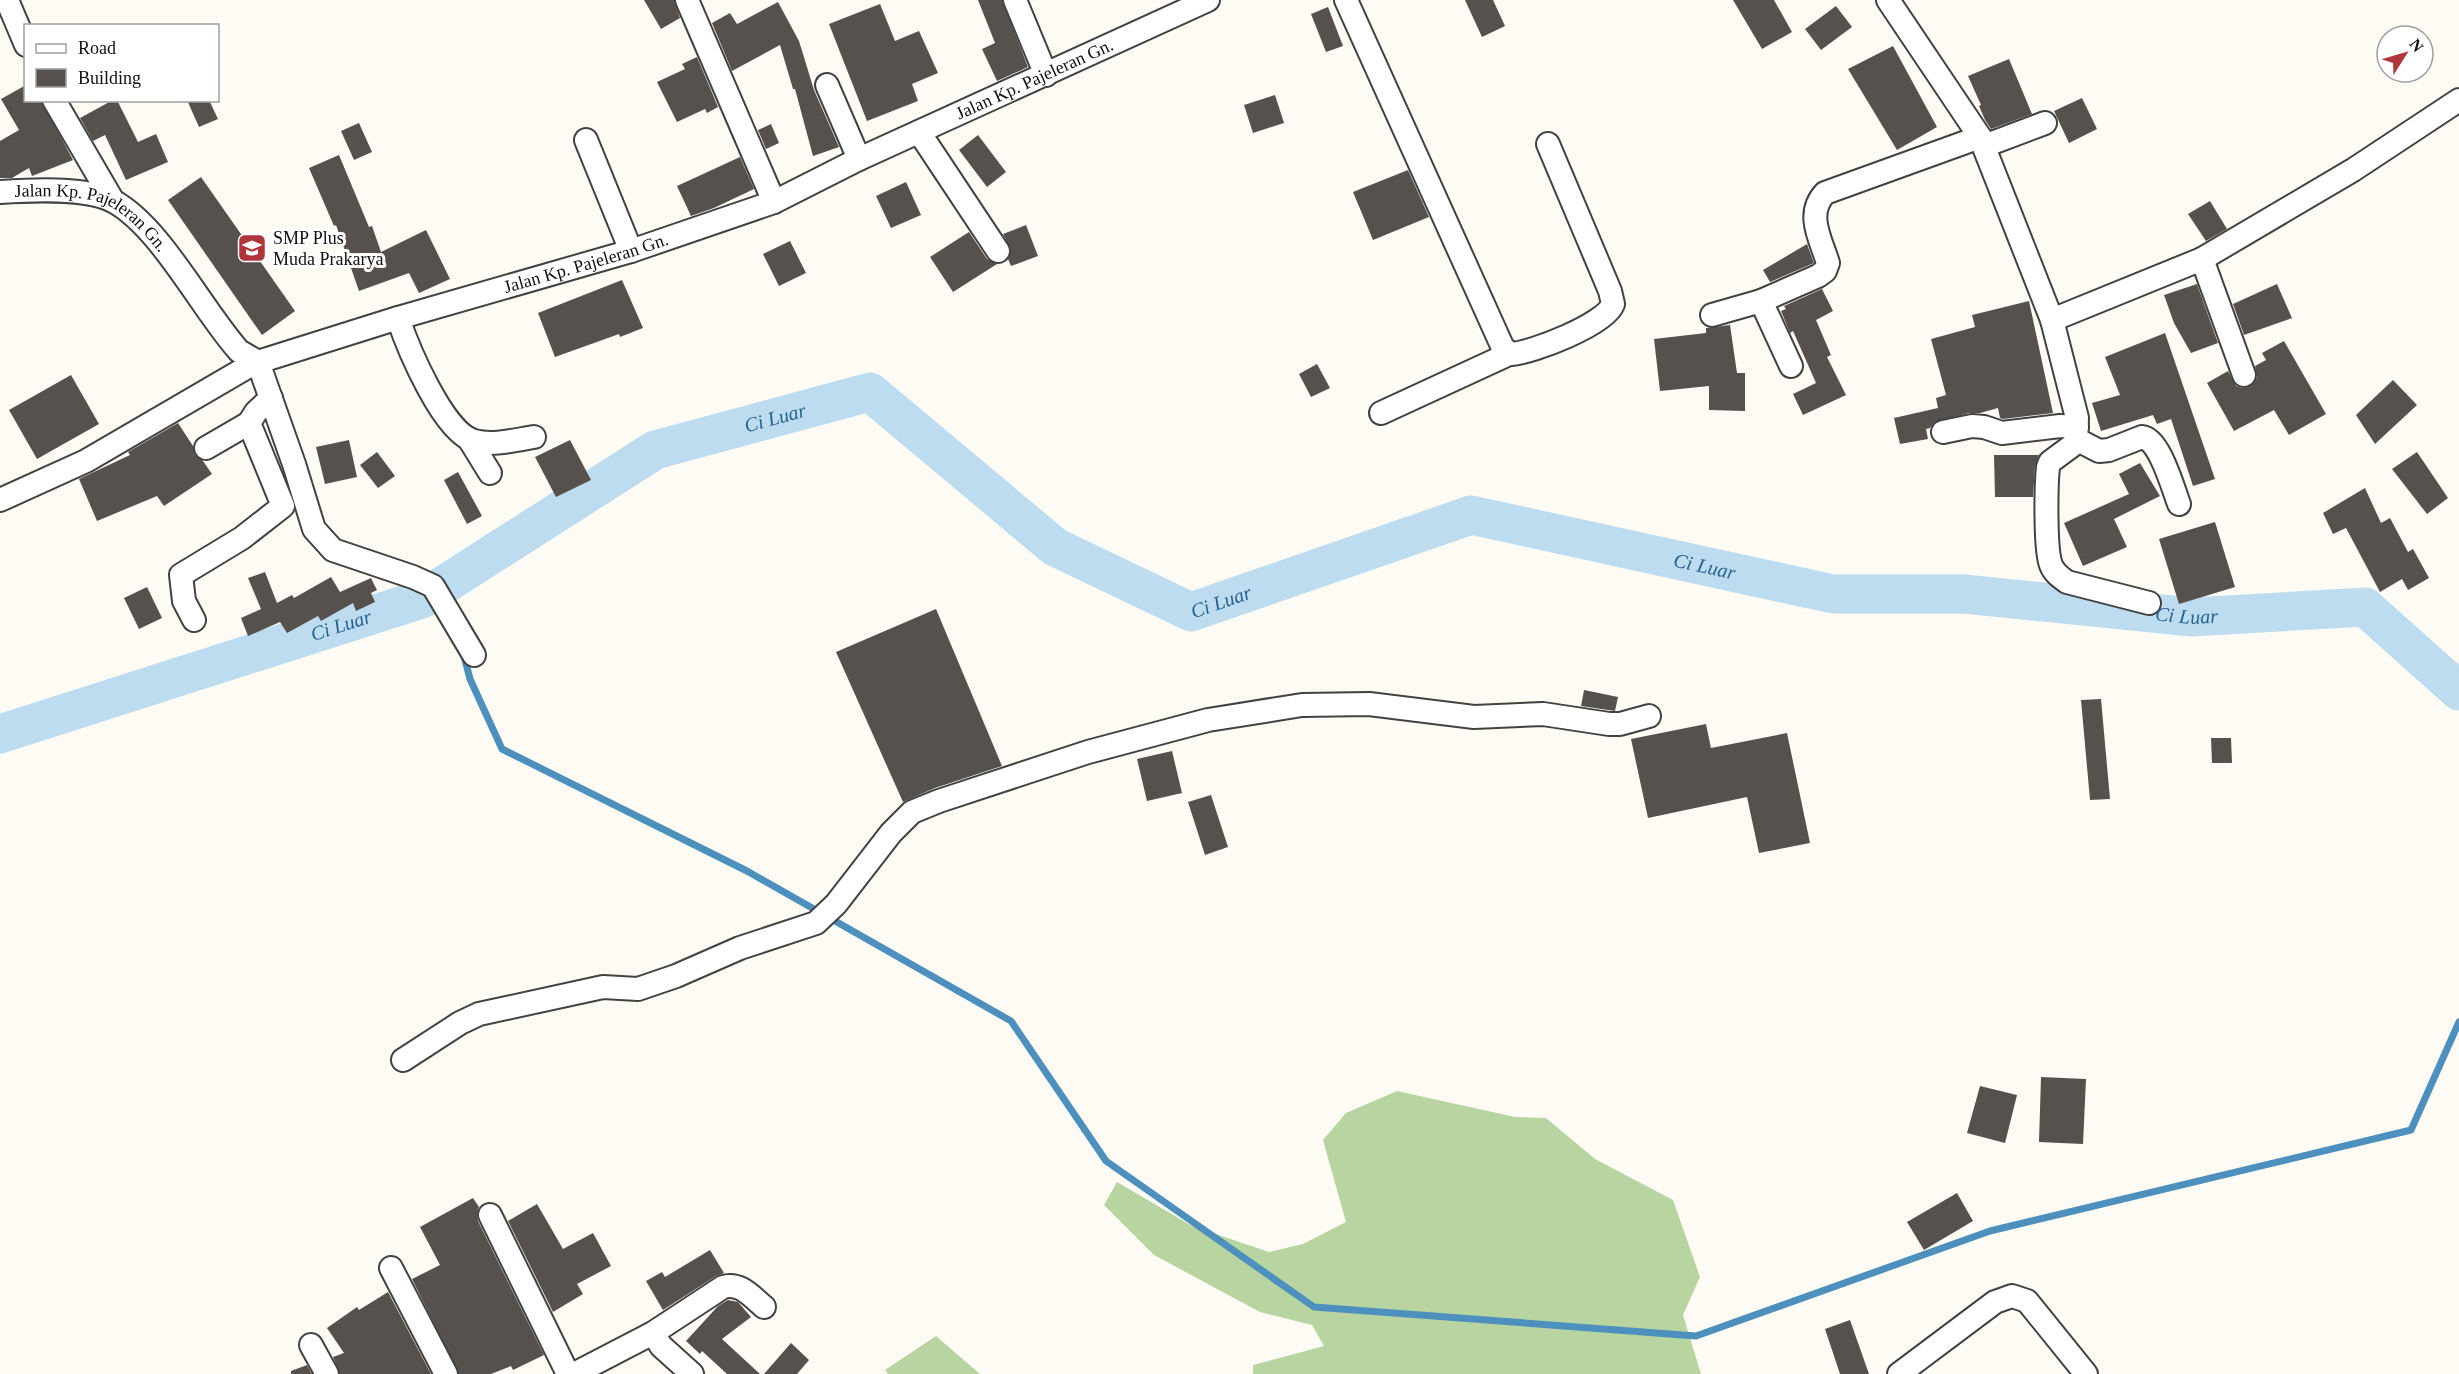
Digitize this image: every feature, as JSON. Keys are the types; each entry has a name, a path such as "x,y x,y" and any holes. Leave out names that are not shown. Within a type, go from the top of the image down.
{"street":[{"path":"7,0 24,40"},
{"path":"687,0 774,202"},
{"path":"1015,0 1046,75"},
{"name":"Jalan Kp. Pajeleran Gn.","path":"0,192 44,189 91,195 113,201 140,221 211,312 233,345 257,362 398,318 631,251 774,202 859,159 1208,0"},
{"path":"1346,0 1503,348 1509,354"},
{"path":"1888,0 1982,141 2052,320 2077,418 2073,445 2050,462 2048,467 2048,551 2051,566 2057,575 2067,582 2149,603"},
{"path":"827,86 859,159"},
{"path":"2052,320 2202,259 2353,170 2459,100"},
{"path":"55,102 113,201"},
{"path":"1712,315 1761,301 1818,276 1828,267 1814,220 1815,209 1825,194 1982,141 2045,123"},
{"path":"919,132 998,251"},
{"path":"586,140 631,251"},
{"path":"1381,413 1509,354 1526,351 1589,327 1608,314 1613,304 1610,291 1548,144"},
{"path":"2202,259 2244,375"},
{"path":"1761,301 1791,366"},
{"path":"398,318 412,356 438,404 463,436 494,444 534,437"},
{"path":"0,500 86,461 257,362 314,529 320,538 333,550 433,586 474,655"},
{"path":"206,448 249,423 256,412 271,398"},
{"path":"194,620 184,601 181,575 242,538 283,506 249,423"},
{"path":"1943,432 1972,426 2008,433 2060,426 2076,433 2099,451 2109,450 2147,437 2156,446 2179,504"},
{"path":"469,439 490,473"},
{"path":"403,1060 454,1026 479,1014 603,987 638,989 676,976 740,948 816,923 836,904 891,833 912,812 1088,752 1208,720 1302,705 1369,704 1474,717 1543,714 1609,724 1620,724 1649,716"},
{"path":"490,1215 568,1374"},
{"path":"391,1268 447,1374"},
{"path":"574,1374 653,1333 723,1287 731,1285 740,1287 764,1307"},
{"path":"1899,1374 1995,1302 2013,1296 2027,1301 2083,1373"},
{"path":"653,1333 661,1346 692,1374"},
{"path":"311,1345 327,1374"}],"green space":[{"path":"1397,1091 1515,1117 1546,1118 1595,1159 1673,1200 1700,1277 1683,1315 1701,1374 1253,1374 1253,1365 1324,1346 1312,1325 1260,1312 1154,1255 1104,1205 1117,1182 1192,1226 1269,1252 1303,1244 1346,1222 1323,1140 1346,1113"},
{"path":"936,1336 980,1374 888,1374 885,1370"}],"building":[{"path":"644,0 674,0 680,18 661,29"},
{"path":"978,0 1002,0 1028,67 997,81 982,49 995,43"},
{"path":"1465,0 1493,0 1505,26 1482,37"},
{"path":"1733,0 1774,0 1792,32 1762,49"},
{"path":"778,2 799,41 814,90 839,147 813,156 795,89 793,89 780,45 732,71 712,23 730,13 737,24"},
{"path":"880,4 895,41 919,31 938,73 912,84 918,101 867,121 829,24"},
{"path":"1836,6 1852,27 1821,50 1805,29"},
{"path":"1328,7 1343,46 1326,52 1311,14"},
{"path":"1893,46 1937,127 1897,150 1848,69"},
{"path":"697,57 718,107 707,113 705,109 677,122 657,82 685,69 682,64"},
{"path":"2009,59 2032,114 1991,129 1985,120 1968,76"},
{"path":"24,86 24,102 42,102 73,160 32,176 29,168 12,178 0,178 0,141 19,130 1,99"},
{"path":"1275,95 1284,123 1253,133 1244,105"},
{"path":"2082,98 2097,129 2069,143 2054,111"},
{"path":"109,102 118,102 138,142 156,134 168,162 126,180 105,135 93,141 80,118"},
{"path":"188,102 210,102 218,119 199,127"},
{"path":"359,123 372,152 354,160 341,131"},
{"path":"771,124 779,143 766,149 758,130"},
{"path":"978,135 1006,172 987,187 959,150"},
{"path":"339,155 369,227 372,226 381,252 426,230 450,279 419,293 409,273 359,291 336,225 334,226 309,168"},
{"path":"740,157 754,189 691,216 677,186"},
{"path":"1408,170 1429,217 1373,240 1353,192"},
{"path":"201,177 295,311 262,335 168,200"},
{"path":"906,182 921,215 891,228 876,196"},
{"path":"2210,201 2227,229 2206,241 2188,214"},
{"path":"1026,225 1038,256 1011,266 1008,259 1011,250 1003,234"},
{"path":"969,232 987,259 997,264 953,292 930,257"},
{"path":"790,241 806,273 779,286 763,254"},
{"path":"1807,244 1814,263 1770,282 1763,270"},
{"path":"622,280 643,328 620,337 619,334 555,357 538,313"},
{"path":"2197,284 2218,343 2191,353 2174,323 2164,295"},
{"path":"2277,284 2292,318 2244,335 2233,304"},
{"path":"1822,289 1833,311 1816,320 1831,355 1827,357 1846,395 1803,415 1793,394 1816,383 1793,331 1790,333 1781,311 1786,309 1784,306"},
{"path":"2029,301 2053,413 2003,419 2000,418 1998,408 1980,413 1969,413 1935,422 1926,429 1928,439 1900,444 1894,418 1938,408 1936,398 1946,395 1931,339 1975,327 1972,315"},
{"path":"1730,325 1737,373 1745,373 1745,411 1709,410 1709,386 1660,391 1654,339 1706,333 1706,328"},
{"path":"2165,333 2215,479 2193,486 2171,419 2157,424 2153,415 2101,431 2092,403 2120,395 2105,357"},
{"path":"2284,341 2326,414 2289,435 2274,410 2234,431 2207,383 2228,371 2236,386 2249,387 2257,378 2255,366 2266,360 2262,353"},
{"path":"1317,364 1330,388 1311,397 1299,374"},
{"path":"71,375 99,424 37,459 9,410"},
{"path":"2393,380 2417,405 2375,444 2356,415"},
{"path":"178,423 193,446 195,455 203,461 212,474 164,506 157,496 97,521 79,479 130,455 128,452"},
{"path":"349,440 357,477 325,484 316,447"},
{"path":"570,440 591,480 556,497 535,457"},
{"path":"377,452 395,476 378,488 360,465"},
{"path":"2417,452 2448,498 2427,514 2392,469"},
{"path":"1994,455 2039,455 2035,466 2033,497 1995,497"},
{"path":"2140,463 2160,496 2114,519 2127,547 2083,566 2064,523 2129,494 2119,474"},
{"path":"458,472 482,516 467,524 444,480"},
{"path":"2365,488 2381,523 2390,518 2408,552 2413,549 2429,578 2408,590 2402,579 2380,592 2346,528 2333,534 2323,513"},
{"path":"2215,522 2235,587 2179,604 2159,539"},
{"path":"265,572 277,603 292,595 294,598 331,577 340,592 371,578 377,590 371,593 375,602 356,611 353,603 321,621 318,616 287,633 280,622 248,636 241,618 261,609 248,578"},
{"path":"147,587 162,618 139,629 124,598"},
{"path":"936,609 1002,766 935,788 903,802 836,652"},
{"path":"1584,690 1618,697 1615,711 1581,706"},
{"path":"2101,699 2110,799 2090,800 2081,700"},
{"path":"1706,724 1711,748 1787,733 1810,843 1759,853 1747,797 1648,818 1631,739"},
{"path":"2211,738 2231,738 2232,763 2212,763"},
{"path":"1172,751 1182,793 1147,801 1137,759"},
{"path":"1211,795 1228,847 1205,855 1188,802"},
{"path":"2041,1077 2086,1079 2083,1144 2039,1142"},
{"path":"1980,1086 2017,1095 2005,1143 1967,1133"},
{"path":"1957,1193 1973,1221 1924,1250 1907,1222"},
{"path":"473,1198 479,1207 478,1221 544,1355 513,1370 511,1366 491,1374 459,1374 412,1279 440,1265 420,1227"},
{"path":"537,1204 563,1249 593,1233 611,1266 577,1284 583,1294 553,1312 508,1221"},
{"path":"710,1250 724,1273 663,1310 646,1281 662,1272 665,1277"},
{"path":"388,1292 431,1374 340,1374 333,1357 344,1353 327,1328 357,1307 359,1310"},
{"path":"728,1300 738,1302 751,1317 722,1339 760,1374 727,1374 702,1351 700,1354 686,1341 718,1306"},
{"path":"1850,1320 1869,1374 1840,1374 1825,1329"},
{"path":"791,1343 809,1360 797,1374 764,1374"},
{"path":"307,1365 312,1374 291,1374 291,1371"}],"waterway":[{"name":"Ci Luar","path":"0,734 422,599 655,450 870,392 1055,547 1191,612 1471,515 1833,594 1964,594 2192,617 2365,607 2459,691"},
{"path":"447,583 451,598"},
{"path":"464,656 470,679 502,749 747,871 1011,1021 1106,1161 1314,1307 1696,1336 1990,1231 2411,1130 2459,1022"}],"place":[{"name":"SMP Plus Muda Prakarya","path":"252,248"}]}
